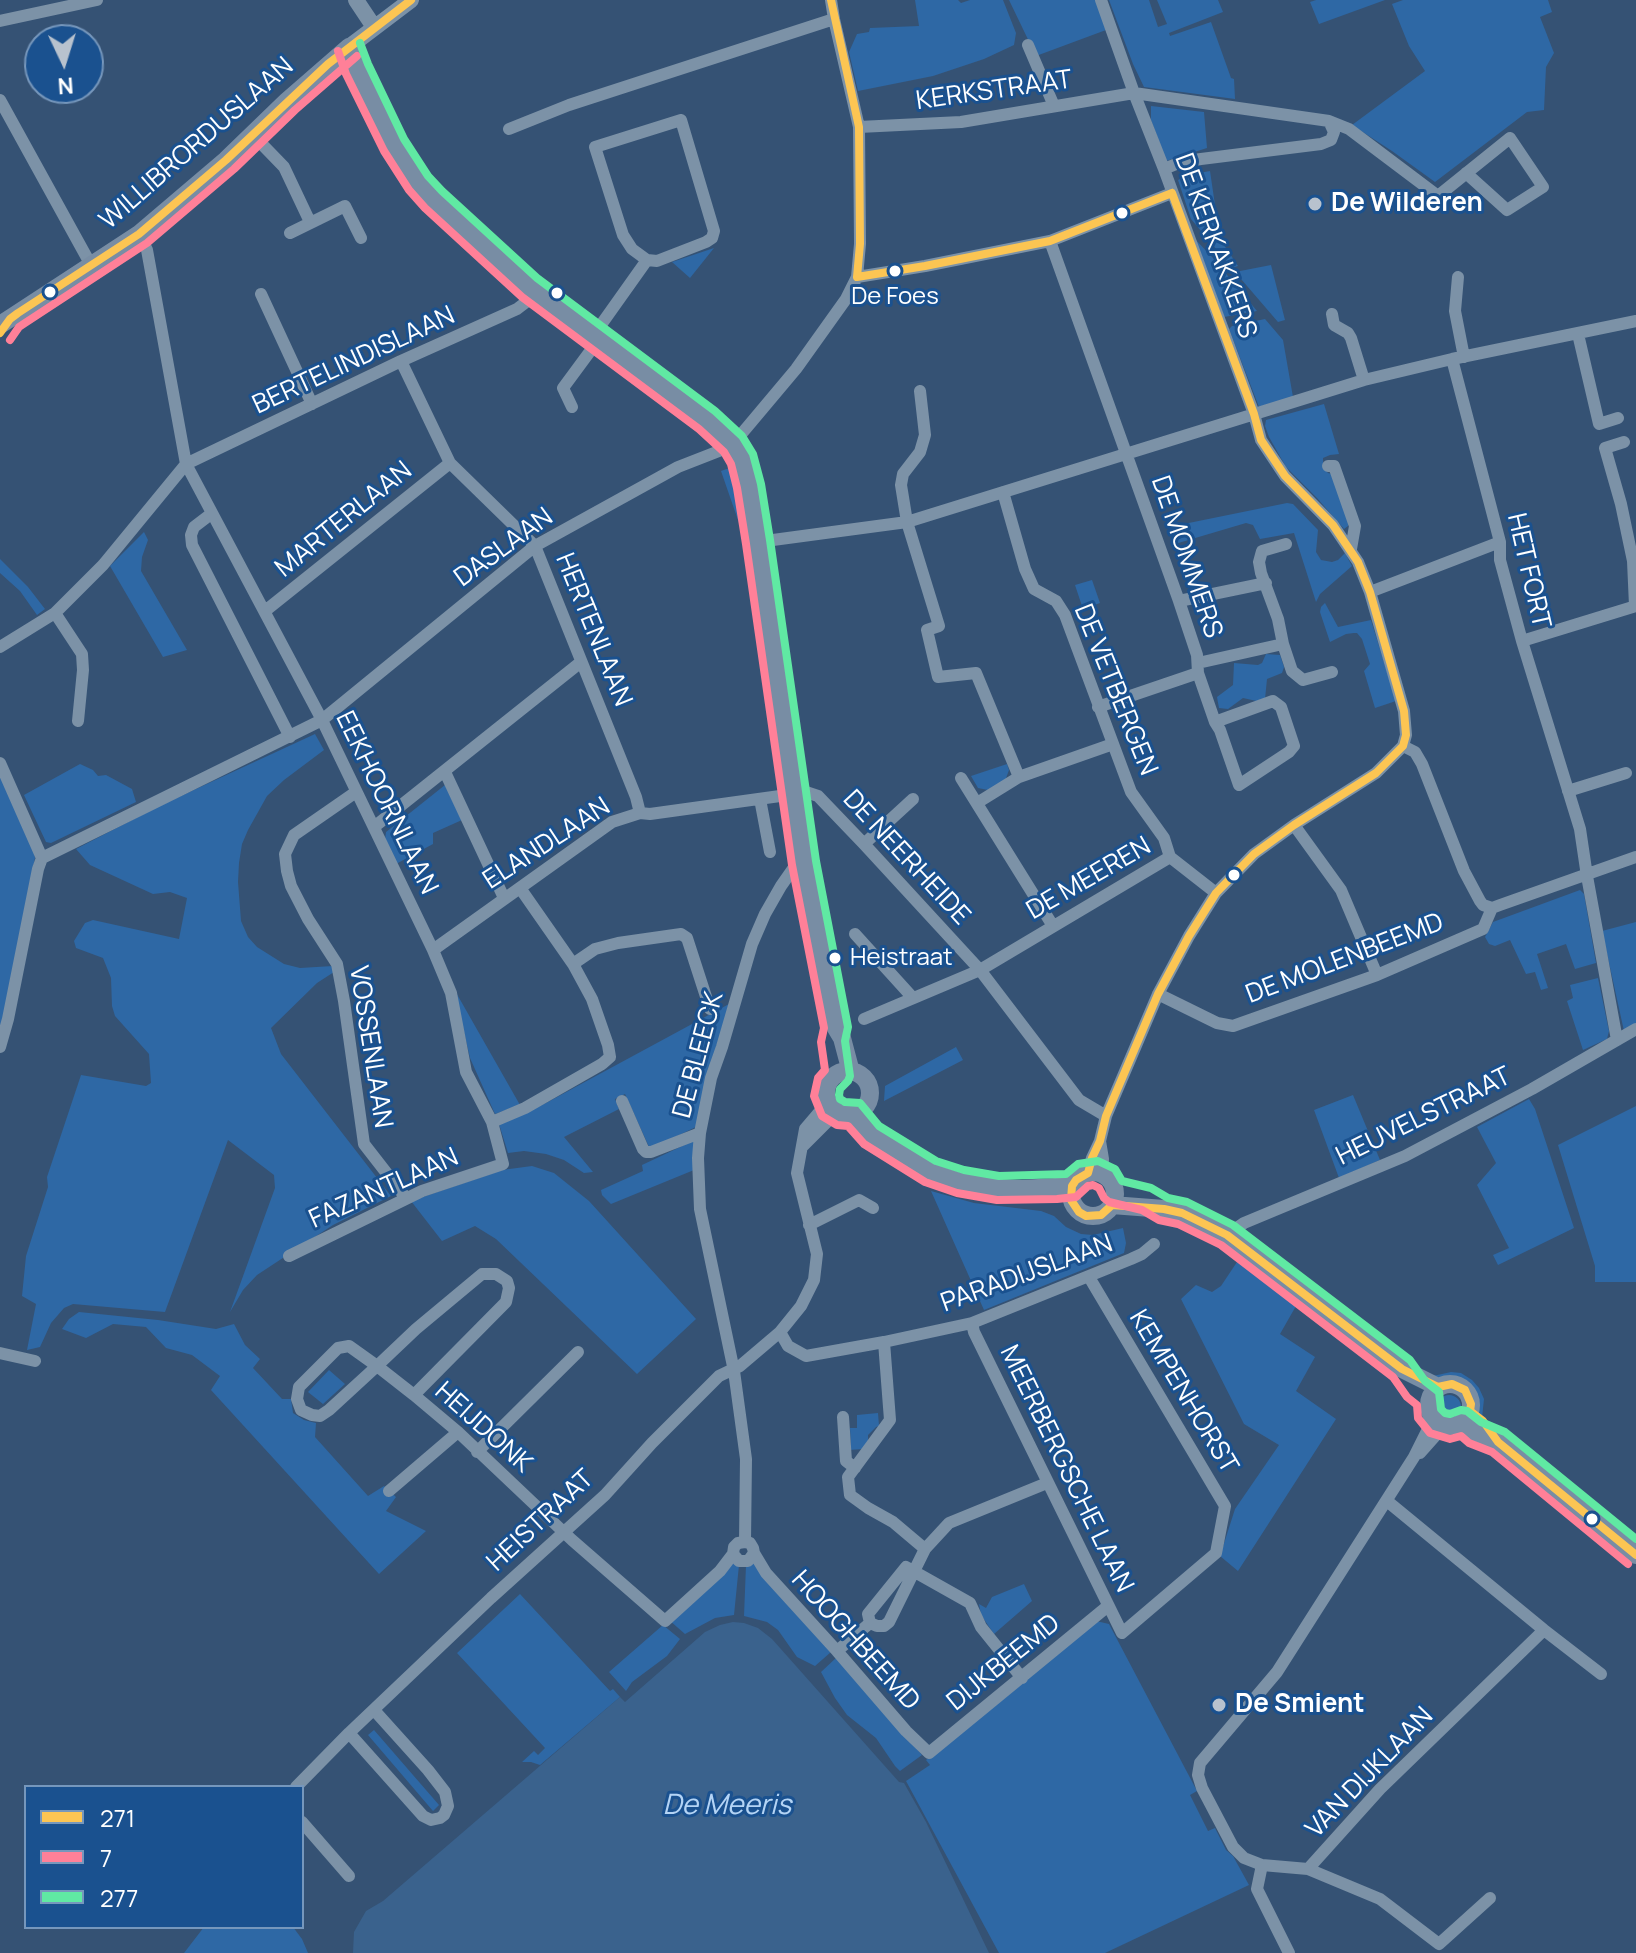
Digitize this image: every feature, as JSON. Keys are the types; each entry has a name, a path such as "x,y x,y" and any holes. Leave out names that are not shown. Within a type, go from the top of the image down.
{"main road":[{"name":"WILLIBRORDUSLAAN","path":"3,325 139,234 226,160 349,47"},
{"path":"349,47 382,123 418,183 538,293 597,333 707,420 733,444 742,459 758,542 804,863 836,1028 833,1041 845,1073"},
{"path":"846,1109 870,1093 864,1079 845,1073 832,1078 826,1089 871,1135 931,1172 961,1182 1022,1189 1038,1195 1072,1193"},
{"path":"1095,1174 1108,1179 1113,1198 1101,1215 1086,1216 1079,1212 1072,1193 1076,1180 1095,1174"},
{"path":"1113,1198 1147,1199 1227,1235 1402,1369 1416,1389 1433,1393"},
{"path":"1453,1420 1469,1396 1459,1386 1445,1384 1433,1393 1428,1406 1453,1420 1475,1432 1498,1442 1636,1555"}],"street":[{"path":"0,21 97,0"},
{"path":"356,0 374,27"},
{"name":"WILLIBRORDUSLAAN","path":"349,47 411,0"},
{"path":"733,444 796,369 846,299 857,277 860,244 859,127 831,0"},
{"name":"DE KERKAKKERS","path":"1101,0 1261,440 1285,476 1333,525 1351,549"},
{"path":"509,129 569,105 834,19"},
{"path":"1028,45 1054,106"},
{"name":"KERKSTRAAT","path":"859,127 961,122 1134,93 1329,121 1349,129 1438,196 1466,173"},
{"path":"0,100 91,265"},
{"path":"681,120 714,231 712,238 706,242 657,261 647,260 632,249 623,235 595,147 681,120"},
{"path":"1164,169 1181,162 1321,144 1331,140 1334,132 1329,121"},
{"path":"253,135 284,167 310,222"},
{"path":"1510,138 1543,187 1507,210 1466,173 1510,138"},
{"path":"857,277 1050,241 1172,193"},
{"path":"290,233 345,206 361,238"},
{"name":"EEKHOORNLAAN","path":"139,234 147,250 186,464 322,720 433,950 451,993 466,1072 492,1122"},
{"name":"DE MOMMERS","path":"1050,241 1179,601 1215,722 1239,785 1294,746 1281,707 1273,701 1215,722"},
{"path":"572,407 563,388 594,346 597,333 647,260"},
{"name":"HET FORT","path":"1458,277 1455,311 1458,358 1500,542 1500,560 1580,829 1617,1040"},
{"name":"BERTELINDISLAAN","path":"186,464 517,309 538,293"},
{"path":"261,294 312,404"},
{"path":"1332,314 1334,325 1351,338 1364,380"},
{"path":"758,542 907,522 1364,380 1636,321"},
{"path":"1578,334 1599,424 1618,418"},
{"name":"HERTENLAAN","path":"401,361 450,463 535,546 640,813"},
{"path":"920,391 925,435 920,452 903,474 901,485 907,522 939,626 927,630 938,677 976,673 1019,777"},
{"path":"1522,641 1636,606 1633,561 1605,448 1624,442"},
{"name":"DASLAAN","path":"42,858 322,720 535,546 678,467 733,444"},
{"name":"MARTERLAAN","path":"265,611 450,463"},
{"path":"0,647 55,613 103,565 186,464"},
{"path":"1095,1174 1092,1158 1106,1116 1158,994 1216,893 1254,854 1376,773 1403,746 1406,735 1404,711 1370,592 1351,549 1355,526 1334,466 1328,466"},
{"name":"DE VETBERGEN","path":"1003,492 1025,569 1034,589 1056,601 1065,615 1131,792 1164,838 1170,857"},
{"path":"1621,504 1636,501"},
{"path":"211,514 194,527 192,545 290,737"},
{"path":"1370,592 1500,542"},
{"path":"1286,544 1262,551 1259,562 1292,671 1303,680 1332,672"},
{"path":"1179,601 1266,583"},
{"path":"55,613 82,654 78,721"},
{"path":"1098,707 1198,668 1283,644"},
{"path":"374,827 581,662"},
{"path":"977,803 1019,777 1113,744"},
{"path":"1403,746 1415,752 1422,764 1464,871 1483,905 1492,908 1636,857"},
{"path":"0,763 42,858 0,1047"},
{"path":"445,772 504,898"},
{"path":"1568,791 1626,773"},
{"path":"961,778 1053,926"},
{"name":"DE NEERHEIDE","path":"793,792 803,791 818,796 980,970 1079,1100 1106,1116"},
{"name":"VOSSENLAAN","path":"356,792 294,835 285,854 287,871 308,919 337,964 364,1144 406,1198"},
{"name":"ELANDLAAN","path":"433,950 612,822 640,813 760,799 793,792"},
{"path":"760,799 770,852"},
{"path":"864,844 913,799"},
{"path":"1294,825 1341,890 1377,975"},
{"name":"DE MEEREN","path":"980,970 1170,857 1216,893"},
{"name":"DE BLEECK","path":"734,1371 700,1209 700,1133 711,1078 752,944 781,886 795,866 804,863"},
{"path":"492,1122 525,1108 610,1057 592,999 573,964 520,888"},
{"name":"DE MOLENBEEMD","path":"1158,994 1217,1023 1233,1026 1377,975 1483,929 1492,908"},
{"path":"573,964 595,949 681,934 687,938 710,1009"},
{"path":"855,934 913,998"},
{"path":"864,1019 980,970"},
{"name":"HEUVELSTRAAT","path":"1227,1235 1244,1223 1405,1156 1532,1089 1636,1029"},
{"path":"622,1101 646,1152 700,1133"},
{"name":"HEISTRAAT","path":"298,1785 491,1598 605,1495 719,1376 734,1371 780,1332 801,1306 814,1280 817,1254 797,1173 805,1129 846,1109"},
{"name":"FAZANTLAAN","path":"289,1256 422,1191 503,1164 492,1122"},
{"path":"809,1225 859,1200 873,1208"},
{"name":"PARADIJSLAAN","path":"780,1332 788,1346 806,1356 972,1323 1142,1254 1154,1244"},
{"path":"377,1366 349,1346 338,1348 299,1387 297,1399 301,1410 320,1416 329,1410 377,1366 416,1329 482,1274 496,1274 507,1281 506,1302 414,1395"},
{"name":"KEMPENHORST","path":"1089,1277 1225,1506 1216,1553 1122,1633"},
{"name":"MEERBERGSCHE LAAN","path":"972,1323 1122,1633"},
{"path":"884,1342 890,1420 848,1477 850,1495 893,1522 925,1549"},
{"path":"477,1452 578,1352"},
{"path":"0,1353 35,1361"},
{"name":"HEIJDONK","path":"377,1366 458,1432 665,1621 720,1571 733,1554"},
{"path":"734,1371 746,1459 745,1542"},
{"path":"843,1417 846,1461 855,1468"},
{"path":"1289,1953 1257,1889 1262,1865 1244,1858 1233,1847 1202,1788 1198,1775 1200,1763 1277,1672 1414,1457 1453,1420"},
{"path":"389,1491 458,1432"},
{"path":"870,1623 884,1626 889,1622 925,1549 949,1523 1047,1483"},
{"path":"1387,1501 1601,1674"},
{"path":"745,1542 750,1543 754,1553 744,1562 733,1554 738,1543 745,1542"},
{"name":"HOOGHBEEMD","path":"754,1553 766,1573 929,1753"},
{"path":"870,1623 868,1614 906,1567 970,1603 981,1627 1022,1678"},
{"name":"DIJKBEEMD","path":"929,1753 1108,1606"},
{"path":"837,1651 870,1623"},
{"name":"VAN DIJKLAAN","path":"1262,1865 1308,1869 1380,1789 1544,1630"},
{"path":"349,1733 423,1816 436,1820 444,1815 448,1806 445,1792 374,1710"},
{"path":"304,1824 349,1876"},
{"path":"1308,1869 1380,1899 1439,1944 1490,1898"}],"shaded area":[{"path":"915,0 958,0 961,3 1003,0 1016,33 1014,45 933,76 858,91 849,52 857,34 869,32 870,28 919,26"},
{"path":"1009,0 1097,0 1106,30 1036,56"},
{"path":"1109,0 1149,0 1158,27 1167,24 1157,0 1218,0 1223,12 1169,33 1170,36 1211,22 1231,78 1234,79 1235,99 1144,87"},
{"path":"1385,0 1319,24 1310,2"},
{"path":"1403,0 1548,0 1552,12 1540,17 1554,53 1546,67 1544,110 1527,112 1435,182 1352,125 1425,71 1409,46 1392,4"},
{"path":"1151,106 1204,112 1207,148 1166,161 1151,120"},
{"path":"1210,171 1220,239 1238,266 1232,268 1191,219 1178,180"},
{"path":"1194,238 1213,258 1257,311 1224,317"},
{"path":"714,248 690,278 672,262"},
{"path":"1271,265 1285,320 1278,322 1235,272"},
{"path":"1265,319 1283,340 1293,397 1259,407 1229,329"},
{"path":"1324,404 1339,454 1323,458 1323,467 1332,474 1348,520 1348,526 1344,529 1286,467 1265,426 1266,420"},
{"path":"732,467 747,521 739,523 721,471"},
{"path":"1293,504 1318,530 1316,552 1321,560 1332,562 1345,553 1352,566 1320,594 1316,602 1294,533 1260,539 1253,525 1246,523 1175,544 1169,527"},
{"path":"144,532 148,540 141,571 187,650 163,657 110,566"},
{"path":"0,559 45,609 37,615 20,591 0,573"},
{"path":"1092,580 1100,603 1083,609 1075,585"},
{"path":"1325,603 1338,627 1371,620 1396,701 1375,708 1364,671 1370,664 1362,639 1354,633 1330,642 1320,612"},
{"path":"1266,654 1280,655 1284,667 1282,673 1267,679 1265,699 1261,702 1243,698 1228,709 1219,708 1217,697 1233,685 1234,663 1258,665"},
{"path":"315,734 324,750 267,796 242,844 238,882 241,921 248,937 257,947 284,964 300,968 333,966 334,972 317,983 271,1028 281,1054 391,1196 333,1225 257,1275 243,1290 230,1312 275,1188 274,1175 228,1140 165,1312 73,1304 64,1308 51,1323 40,1347 27,1350 36,1304 22,1296 26,1256 48,1187 47,1177 81,1075 146,1086 151,1083 149,1054 115,1016 111,978 103,958 76,948 74,941 85,923 93,920 179,939 187,898 170,892 153,894 90,865 76,849 157,807"},
{"path":"80,764 98,776 106,775 132,789 136,802 51,843 46,842 24,795"},
{"path":"1007,764 1009,770 1005,781 988,790 978,788 971,776"},
{"path":"0,771 35,858 0,1035"},
{"path":"445,785 462,820 433,833 433,844 396,864 385,840 386,832"},
{"path":"1580,890 1584,894 1596,963 1575,969 1566,944 1537,954 1548,988 1541,990 1535,972 1526,974 1510,940 1495,946 1489,944 1485,937 1493,922"},
{"path":"1636,922 1636,1024 1624,1031 1602,931"},
{"path":"1598,978 1609,1031 1607,1039 1583,1050 1567,1001 1573,998 1570,985"},
{"path":"454,989 520,1105 495,1114 470,1058"},
{"path":"729,1004 698,1126 650,1149 625,1094 615,1099 619,1109 564,1137 593,1172 584,1173 564,1160 546,1154 524,1151 508,1153 499,1124 546,1103"},
{"path":"956,1047 963,1060 884,1101 885,1086"},
{"path":"1353,1095 1380,1160 1339,1178 1314,1110"},
{"path":"1529,1099 1574,1228 1498,1265 1493,1255 1509,1248 1477,1185 1496,1163 1477,1127"},
{"path":"1636,1106 1636,1282 1595,1282 1595,1266 1558,1145"},
{"path":"695,1140 694,1170 611,1204 602,1195 601,1190 643,1171 642,1165"},
{"path":"532,1166 554,1173 589,1201 696,1319 637,1374 496,1239 475,1226 442,1241 411,1201 502,1170"},
{"path":"931,1191 974,1203 1041,1211 1081,1234 1093,1235 1123,1228 1124,1253 984,1310"},
{"path":"1237,1262 1296,1306 1280,1334 1315,1357 1296,1391 1336,1419 1238,1571 1220,1556 1235,1509 1279,1445 1244,1424 1181,1299 1196,1285 1212,1292 1221,1286"},
{"path":"79,1312 216,1329 234,1324 245,1345 260,1359 253,1368 282,1399 291,1399 293,1413 316,1423 315,1437 368,1496 384,1486 396,1497 386,1511 426,1531 379,1574 211,1390 220,1376 192,1355 166,1348 146,1327 113,1324 86,1338 62,1329"},
{"path":"329,1370 345,1384 323,1404 308,1392"},
{"path":"1461,1373 1479,1388 1484,1399 1482,1418 1478,1414 1472,1390 1466,1385 1438,1381 1433,1376"},
{"path":"1449,1395 1458,1398 1461,1407 1458,1416 1449,1419 1440,1416 1437,1407 1440,1398"},
{"path":"878,1413 879,1426 868,1435 868,1444 864,1449 848,1450 851,1446 850,1428 857,1428 857,1415"},
{"path":"732,1560 739,1565 734,1615 715,1618 685,1634 669,1620"},
{"path":"755,1560 831,1652 815,1666 797,1657 778,1630 767,1622 744,1616 746,1565"},
{"path":"1024,1584 1032,1601 994,1634 981,1615 979,1604 986,1608 992,1597"},
{"path":"520,1594 610,1691 613,1689 620,1697 540,1765 522,1762 534,1751 538,1755 545,1748 457,1653"},
{"path":"1096,1621 1109,1624 1197,1791 1190,1795 1208,1831 1215,1828 1249,1885 1105,1953 999,1953 906,1781 930,1765 926,1760"},
{"path":"663,1625 680,1639 667,1656 632,1682 626,1691 609,1672"},
{"path":"837,1657 922,1755 900,1771 876,1738 847,1715 835,1698 821,1672"},
{"path":"374,1730 439,1805 433,1811 368,1735"},
{"path":"202,1929 294,1929 308,1953 184,1953"}],"water":[{"name":"De Meeris","path":"733,1622 758,1628 772,1639 899,1782 904,1783 989,1953 353,1953 354,1932 366,1911 383,1901 620,1697 625,1702 705,1632"}],"transit line":[{"name":"271","path":"0,333 18,313 139,234 226,160 328,64 411,0"},
{"name":"271","path":"831,0 859,127 860,244 857,277"},
{"name":"277","path":"360,43 404,139 428,176 442,191 537,278 715,411 742,436 753,454 770,540 816,861 848,1027 845,1041 850,1076 840,1089 840,1099 860,1103 879,1126 936,1161 964,1170 999,1176 1066,1174 1078,1164 1098,1161 1115,1169 1122,1181 1187,1202 1233,1225 1410,1360 1425,1381 1439,1392 1441,1409 1445,1413 1467,1411 1481,1422 1505,1432 1636,1539"},
{"name":"7","path":"338,51 384,151 409,190 425,208 522,297 699,429 724,452 731,464 746,544 792,865 824,1028 821,1042 825,1070 818,1078 814,1096 822,1116 837,1125 848,1126 864,1144 925,1182 957,1193 997,1200 1057,1199 1076,1197 1093,1185 1109,1202 1142,1210 1221,1245 1393,1377 1417,1405 1418,1418 1430,1433 1450,1439 1461,1436 1469,1443 1492,1452 1628,1564"},
{"name":"7","path":"10,340 19,327 147,243 234,169 357,56"},
{"name":"271","path":"1172,193 1261,440 1285,476 1333,525 1358,562 1370,592 1404,711 1406,735 1403,746 1376,773 1254,854 1216,893 1158,994 1106,1116 1088,1173 1072,1186 1071,1200 1086,1216 1101,1215 1112,1205 1164,1209 1182,1213 1227,1235 1402,1369 1438,1387 1452,1384 1465,1390 1471,1404 1470,1411 1483,1421 1498,1442 1636,1555"},
{"name":"271","path":"857,277 1050,241 1172,193"}],"place":[{"name":"De Wilderen","path":"1315,204"},
{"name":"De Foes","path":"895,271"},
{"name":"Heistraat","path":"835,958"},
{"name":"De Smient","path":"1219,1705"}]}
